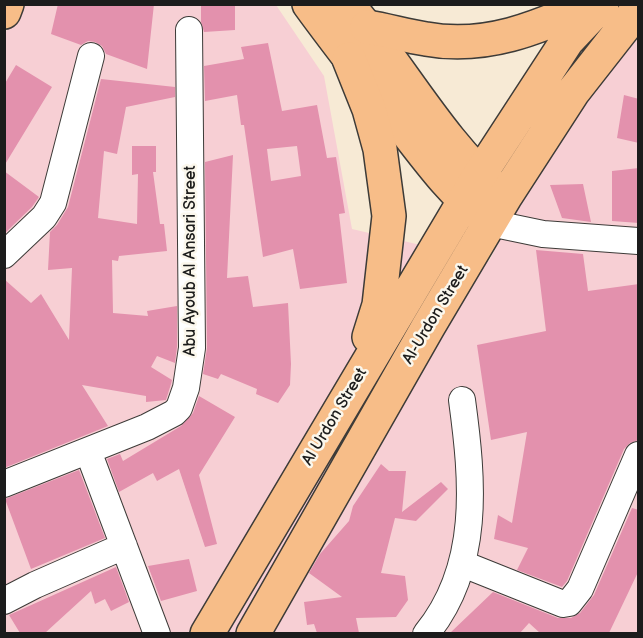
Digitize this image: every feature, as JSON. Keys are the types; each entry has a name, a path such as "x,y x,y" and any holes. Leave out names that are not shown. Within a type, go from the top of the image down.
{"main road":[{"path":"4,12 7,4"},
{"path":"309,4 442,178 472,189 498,210"},
{"path":"357,16 397,32 426,39 456,42 486,41 515,35 590,4"},
{"path":"472,189 567,41 602,4"},
{"name":"Al-Urdon Street","path":"253,633 428,327 498,210 573,92 639,9"},
{"path":"357,16 436,121 472,189"},
{"path":"349,59 369,109 380,149 389,216 380,305 350,392"},
{"name":"Al Urdon Street","path":"207,633 472,189"}],"street":[{"name":"Abu Ayoub Al Ansari Street","path":"4,484 147,427 179,408 186,388 192,338 189,30"},
{"path":"4,255 45,217 52,203 91,56"},
{"path":"498,210 543,234 639,241"},
{"path":"426,633 438,620 453,592 463,564 471,498 470,464 462,400"},
{"path":"88,451 157,633"},
{"path":"463,564 563,604 569,603 580,589 639,455"},
{"path":"4,601 124,546"}],"shaded area":[{"path":"15,5 276,5 324,76 352,229 489,261 616,14 638,5 638,633 5,634 4,38"}],"building":[{"path":"58,4 154,4 147,69 106,54 102,46 95,42 88,41 81,45 51,34"},
{"path":"201,4 235,4 235,30 204,32 201,22"},
{"path":"268,43 282,111 317,105 327,158 336,157 345,213 339,214 347,283 300,289 293,249 263,257 244,125 241,125 237,95 205,101 204,66 244,59 241,47","holes":["297,146 301,176 271,181 267,149"]},
{"path":"16,65 52,87 4,166 4,85"},
{"path":"101,79 175,87 175,97 126,107 117,154 104,151 98,218 137,224 138,174 132,175 132,146 156,146 156,172 153,172 160,224 164,224 167,251 119,256 118,261 112,260 113,313 148,316 147,311 177,306 175,363 157,356 151,367 172,380 166,400 146,402 146,396 82,385 108,426 4,468 4,279 31,303 41,294 69,340 72,268 48,270 50,232 68,207"},
{"path":"624,95 639,99 639,143 617,138"},
{"path":"233,155 227,278 248,276 253,307 288,303 290,385 278,403 256,394 257,389 221,374 218,379 203,374 207,348 205,162"},
{"path":"639,168 639,223 612,221 612,171"},
{"path":"4,171 39,197 4,234"},
{"path":"583,184 591,222 562,218 550,185"},
{"path":"536,250 583,254 588,291 639,284 639,440 630,443 624,449 567,581 562,587 517,570 528,548 494,539 498,515 512,523 527,432 491,440 477,345 546,331"},
{"path":"199,396 235,417 199,475 217,544 205,547 179,469 157,481 153,473 119,492 107,459 120,454 123,461 181,426 193,413"},
{"path":"381,464 389,471 406,471 402,512 441,482 448,489 416,521 395,518 381,573 405,576 408,600 396,617 356,618 359,633 317,633 314,624 307,625 304,602 342,597 309,573 320,554 349,521 353,506"},
{"path":"79,470 105,538 31,569 5,499"},
{"path":"632,508 639,510 639,570 609,633 540,633 529,623 520,633 450,633 493,592 558,618 571,618 580,613 594,595"},
{"path":"189,559 197,591 161,601 148,566"},
{"path":"116,567 129,602 111,611 105,599 95,604 91,591 45,633 20,633 9,615"}]}
